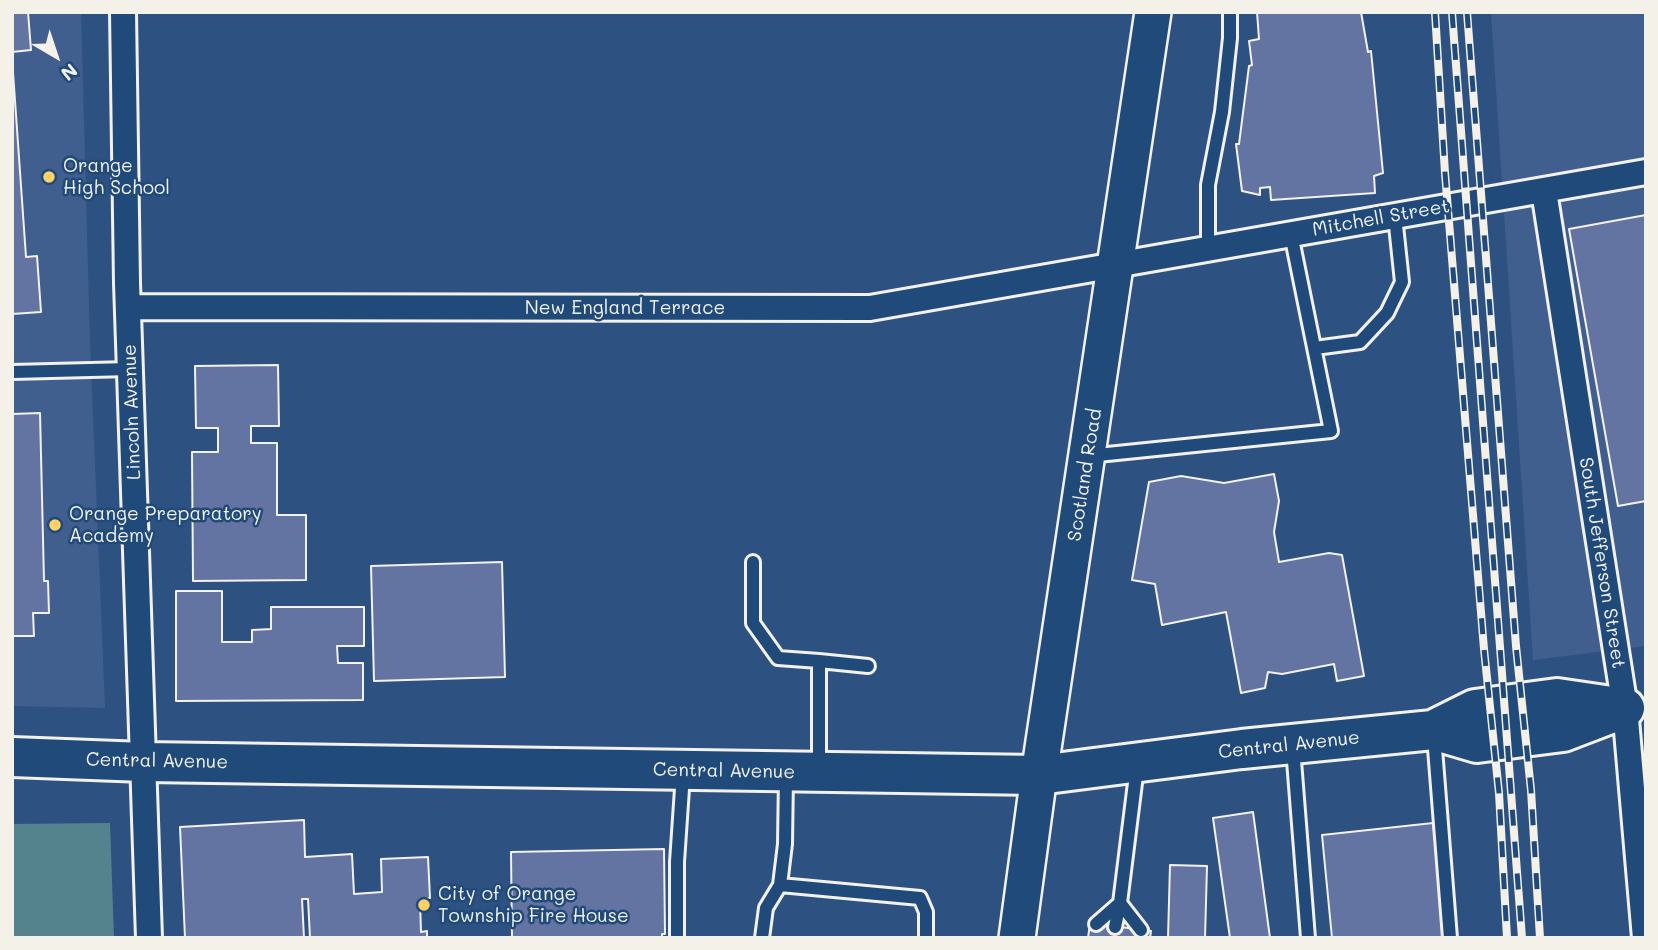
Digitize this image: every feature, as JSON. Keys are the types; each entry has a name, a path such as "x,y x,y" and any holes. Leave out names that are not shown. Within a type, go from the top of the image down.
{"main road":[{"name":"Scotland Road","path":"1017,938 1153,12"},
{"name":"Central Avenue","path":"12,757 144,762 1039,775 1433,730 1478,743 1563,732 1635,707"}],"street":[{"name":"Lincoln Avenue","path":"123,12 130,369 149,938"},
{"name":"Mitchell Street","path":"1117,265 1646,172"},
{"name":"South Jefferson Street","path":"1544,191 1635,707 1645,925"},
{"name":"New England Terrace","path":"129,307 870,308 1117,265"}],"lane":[{"path":"1208,248 1208,185 1222,112 1230,12"},
{"path":"1315,348 1360,342 1387,313 1402,282 1395,216"},
{"path":"1087,456 1331,431 1292,234"},
{"path":"12,372 130,369"},
{"path":"753,562 752,623 778,659 868,666"},
{"path":"762,938 766,908 780,885 785,844 803,772 819,661"},
{"path":"1433,730 1450,938"},
{"path":"1293,744 1308,938"},
{"path":"1115,927 1137,762"},
{"path":"677,938 677,862 683,770"},
{"path":"780,885 920,898 926,912 926,938"},
{"path":"1096,923 1120,903"},
{"path":"1120,903 1141,930"}],"shaded area":[{"path":"12,12 81,12 90,342 105,708 12,706"},
{"path":"1491,12 1646,12 1646,646 1533,660"}],"green space":[{"path":"110,823 114,938 12,938 12,824"}],"building":[{"path":"12,12 28,12 31,50 12,52"},
{"path":"1257,12 1361,12 1368,52 1371,51 1383,173 1374,176 1375,193 1271,200 1270,187 1260,188 1260,195 1242,191 1236,144 1239,144 1249,66 1252,65 1249,41 1259,39"},
{"path":"12,58 26,257 37,256 41,312 12,314"},
{"path":"1646,215 1646,501 1618,506 1569,229"},
{"path":"278,365 279,426 251,426 251,443 277,443 277,515 306,515 306,580 193,581 192,452 218,452 218,428 196,428 195,366"},
{"path":"40,413 44,581 48,581 49,613 33,613 34,636 12,636 12,414"},
{"path":"1274,474 1279,501 1274,532 1279,562 1329,553 1342,555 1364,676 1337,681 1334,664 1282,674 1268,672 1265,688 1241,693 1226,612 1162,625 1155,584 1132,580 1149,482 1181,476 1224,483"},
{"path":"502,562 505,677 374,681 371,566"},
{"path":"176,591 222,591 222,642 252,642 252,630 271,629 271,607 364,607 364,646 337,646 338,663 363,663 363,700 176,701"},
{"path":"1253,812 1270,938 1230,938 1213,818"},
{"path":"304,820 305,857 352,854 354,894 382,892 381,859 428,857 430,898 420,899 421,932 427,931 427,938 310,938 308,899 302,899 304,938 185,938 180,827"},
{"path":"1433,823 1445,938 1332,938 1322,835"},
{"path":"664,849 665,934 662,934 662,938 512,938 511,852"},
{"path":"1170,865 1207,866 1205,938 1168,938"},
{"path":"1090,923 1151,931 1150,938 1088,938"}],"railway":[{"path":"1435,12 1445,173 1484,649 1499,793 1507,938"},
{"path":"1452,12 1522,938"},
{"path":"1467,12 1516,646 1531,790 1540,938"}],"place":[{"name":"Orange High School","path":"49,177"},
{"name":"Orange Preparatory Academy","path":"55,525"},
{"name":"City of Orange Township Fire House","path":"424,905"}]}
